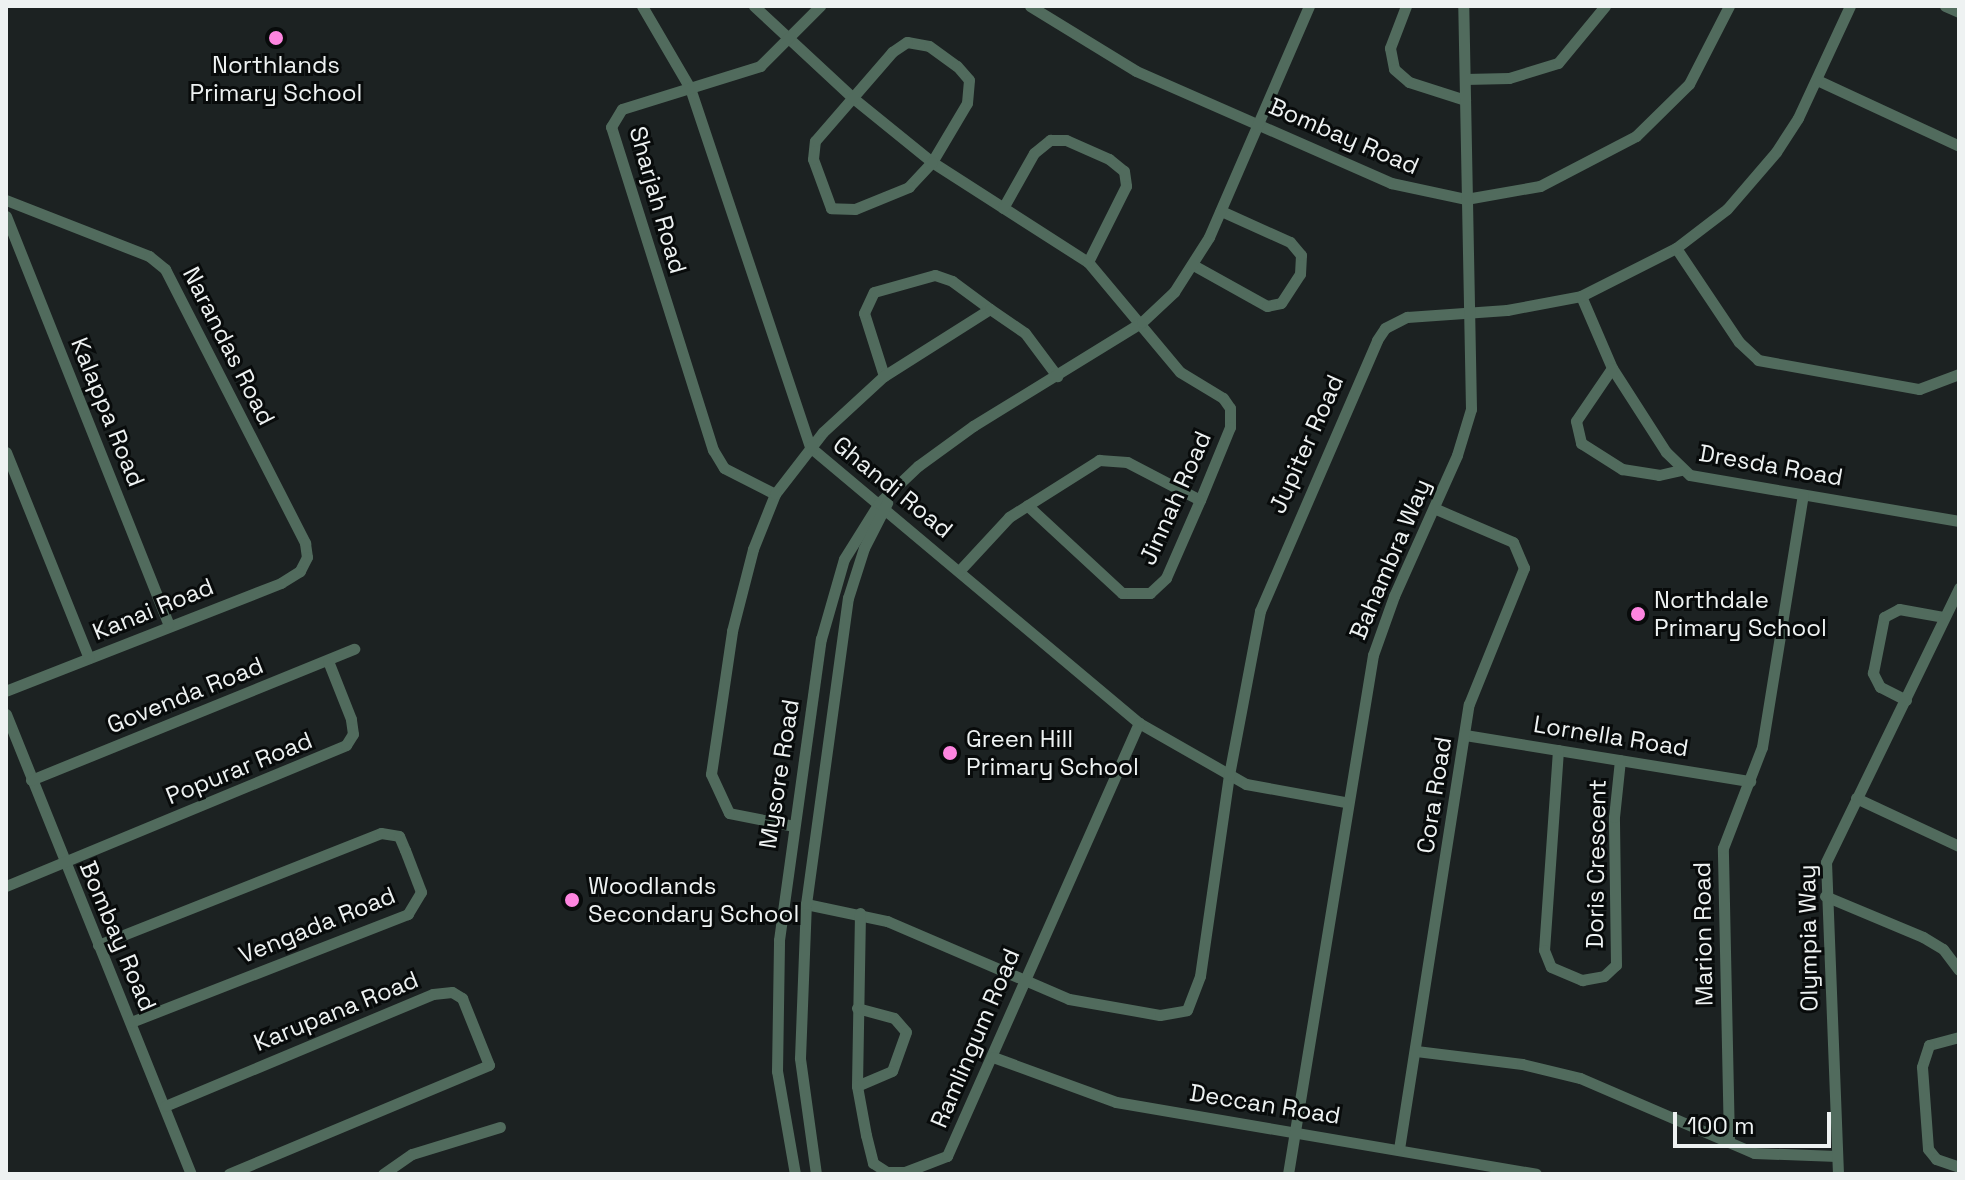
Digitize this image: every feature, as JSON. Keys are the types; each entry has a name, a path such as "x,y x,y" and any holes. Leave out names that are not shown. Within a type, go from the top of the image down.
{"street":[{"name":"Ghandi Road","path":"642,6 690,88 810,447 1139,723 1229,775 1270,790 1345,802"},
{"name":"Jinnah Road","path":"754,6 853,98 932,162 1088,262 1142,322 1180,372 1223,398 1230,408 1230,427 1200,500 1166,578 1150,593 1136,597 1104,579 1027,505"},
{"name":"Sharjah Road","path":"775,494 724,468 713,450 613,141 613,120 622,109 760,66 790,40 820,6"},
{"name":"Bombay Road","path":"1030,6 1136,71 1391,183 1466,199 1551,182 1636,136 1689,84 1729,6"},
{"path":"1406,6 1390,48 1394,69 1409,82 1465,100"},
{"name":"Bahambra Way","path":"1288,1174 1345,802 1382,628 1436,509 1471,409 1463,6"},
{"path":"1465,79 1509,78 1558,63 1605,6"},
{"name":"Jupiter Road","path":"1023,981 1114,1008 1160,1015 1187,1010 1200,976 1229,775 1260,611 1377,340 1385,328 1407,317 1469,313 1581,296 1676,248 1752,185 1798,118 1850,6"},
{"name":"Mysore Road","path":"795,1174 779,1092 776,1034 779,940 828,603 849,549 890,495 944,446 1142,322 1195,266 1261,125 1305,8"},
{"path":"907,42 929,46 957,66 969,80 971,94 932,162 901,192 855,209 831,208 813,151 820,133 892,52 907,42"},
{"path":"1817,80 1959,146"},
{"path":"1003,208 1034,153 1050,140 1066,140 1109,159 1124,171 1126,186 1088,262"},
{"name":"Narandas Road","path":"6,200 140,252 165,269 305,543 307,557"},
{"path":"1195,266 1267,306 1281,303 1300,274 1297,248 1221,211"},
{"name":"Kalappa Road","path":"6,216 168,624"},
{"path":"1676,248 1739,342 1758,360 1919,389 1959,374"},
{"path":"884,376 864,313 874,292 935,275 952,281 1025,333 1057,376"},
{"name":"Dresda Road","path":"1581,296 1612,368 1681,470 1696,478 1959,521"},
{"path":"794,826 729,813 711,774 732,631 753,549 775,494 810,447 884,376 990,309"},
{"path":"1612,368 1576,421 1581,443 1622,469 1659,475 1681,470"},
{"path":"6,452 89,658"},
{"path":"960,570 1027,505 1087,465 1108,459 1127,462 1200,500"},
{"name":"Marion Road","path":"1729,1142 1721,872 1725,838 1762,747 1803,495"},
{"name":"Mysore Road","path":"816,1174 800,1058 806,904 848,598 882,506"},
{"name":"Cora Road","path":"1399,1149 1474,682 1519,582 1523,559 1513,542 1436,509"},
{"name":"Kanai Road","path":"6,691 168,624 281,583 300,571 307,557"},
{"name":"Olympia Way","path":"1838,1174 1825,896 1829,853 1959,588"},
{"path":"1906,700 1880,687 1873,673 1884,617 1899,609 1944,617"},
{"name":"Govenda Road","path":"31,780 354,649"},
{"name":"Popurar Road","path":"64,864 346,745 353,734 351,719 328,661"},
{"name":"Bombay Road","path":"6,714 191,1174"},
{"name":"Ramlingum Road","path":"860,913 857,1086 873,1163 887,1172 905,1172 947,1156 1139,723"},
{"name":"Lornella Road","path":"1465,735 1750,781"},
{"name":"Doris Crescent","path":"1558,750 1544,950 1551,967 1582,980 1611,971 1619,949 1614,817 1620,760"},
{"path":"1856,798 1959,846"},
{"name":"Vengada Road","path":"98,945 381,833 399,836 421,892 408,914 131,1022"},
{"path":"6,886 64,864"},
{"path":"1825,896 1923,937 1943,949 1959,970"},
{"path":"806,904 860,913 1023,981"},
{"name":"Karupana Road","path":"165,1106 433,994 452,992 462,998 489,1065 229,1174"},
{"path":"857,1008 894,1018 906,1032 892,1071 857,1086"},
{"path":"1959,1037 1929,1045 1922,1067 1928,1149 1936,1159 1959,1171"},
{"path":"1416,1051 1567,1074 1766,1156 1837,1156"},
{"name":"Deccan Road","path":"993,1057 1094,1097 1536,1174"},
{"path":"383,1174 412,1154 500,1127"}],"place":[{"name":"Northlands Primary School","path":"276,38"},
{"name":"Northdale Primary School","path":"1638,614"},
{"name":"Green Hill Primary School","path":"950,753"},
{"name":"Woodlands Secondary School","path":"572,900"}]}
